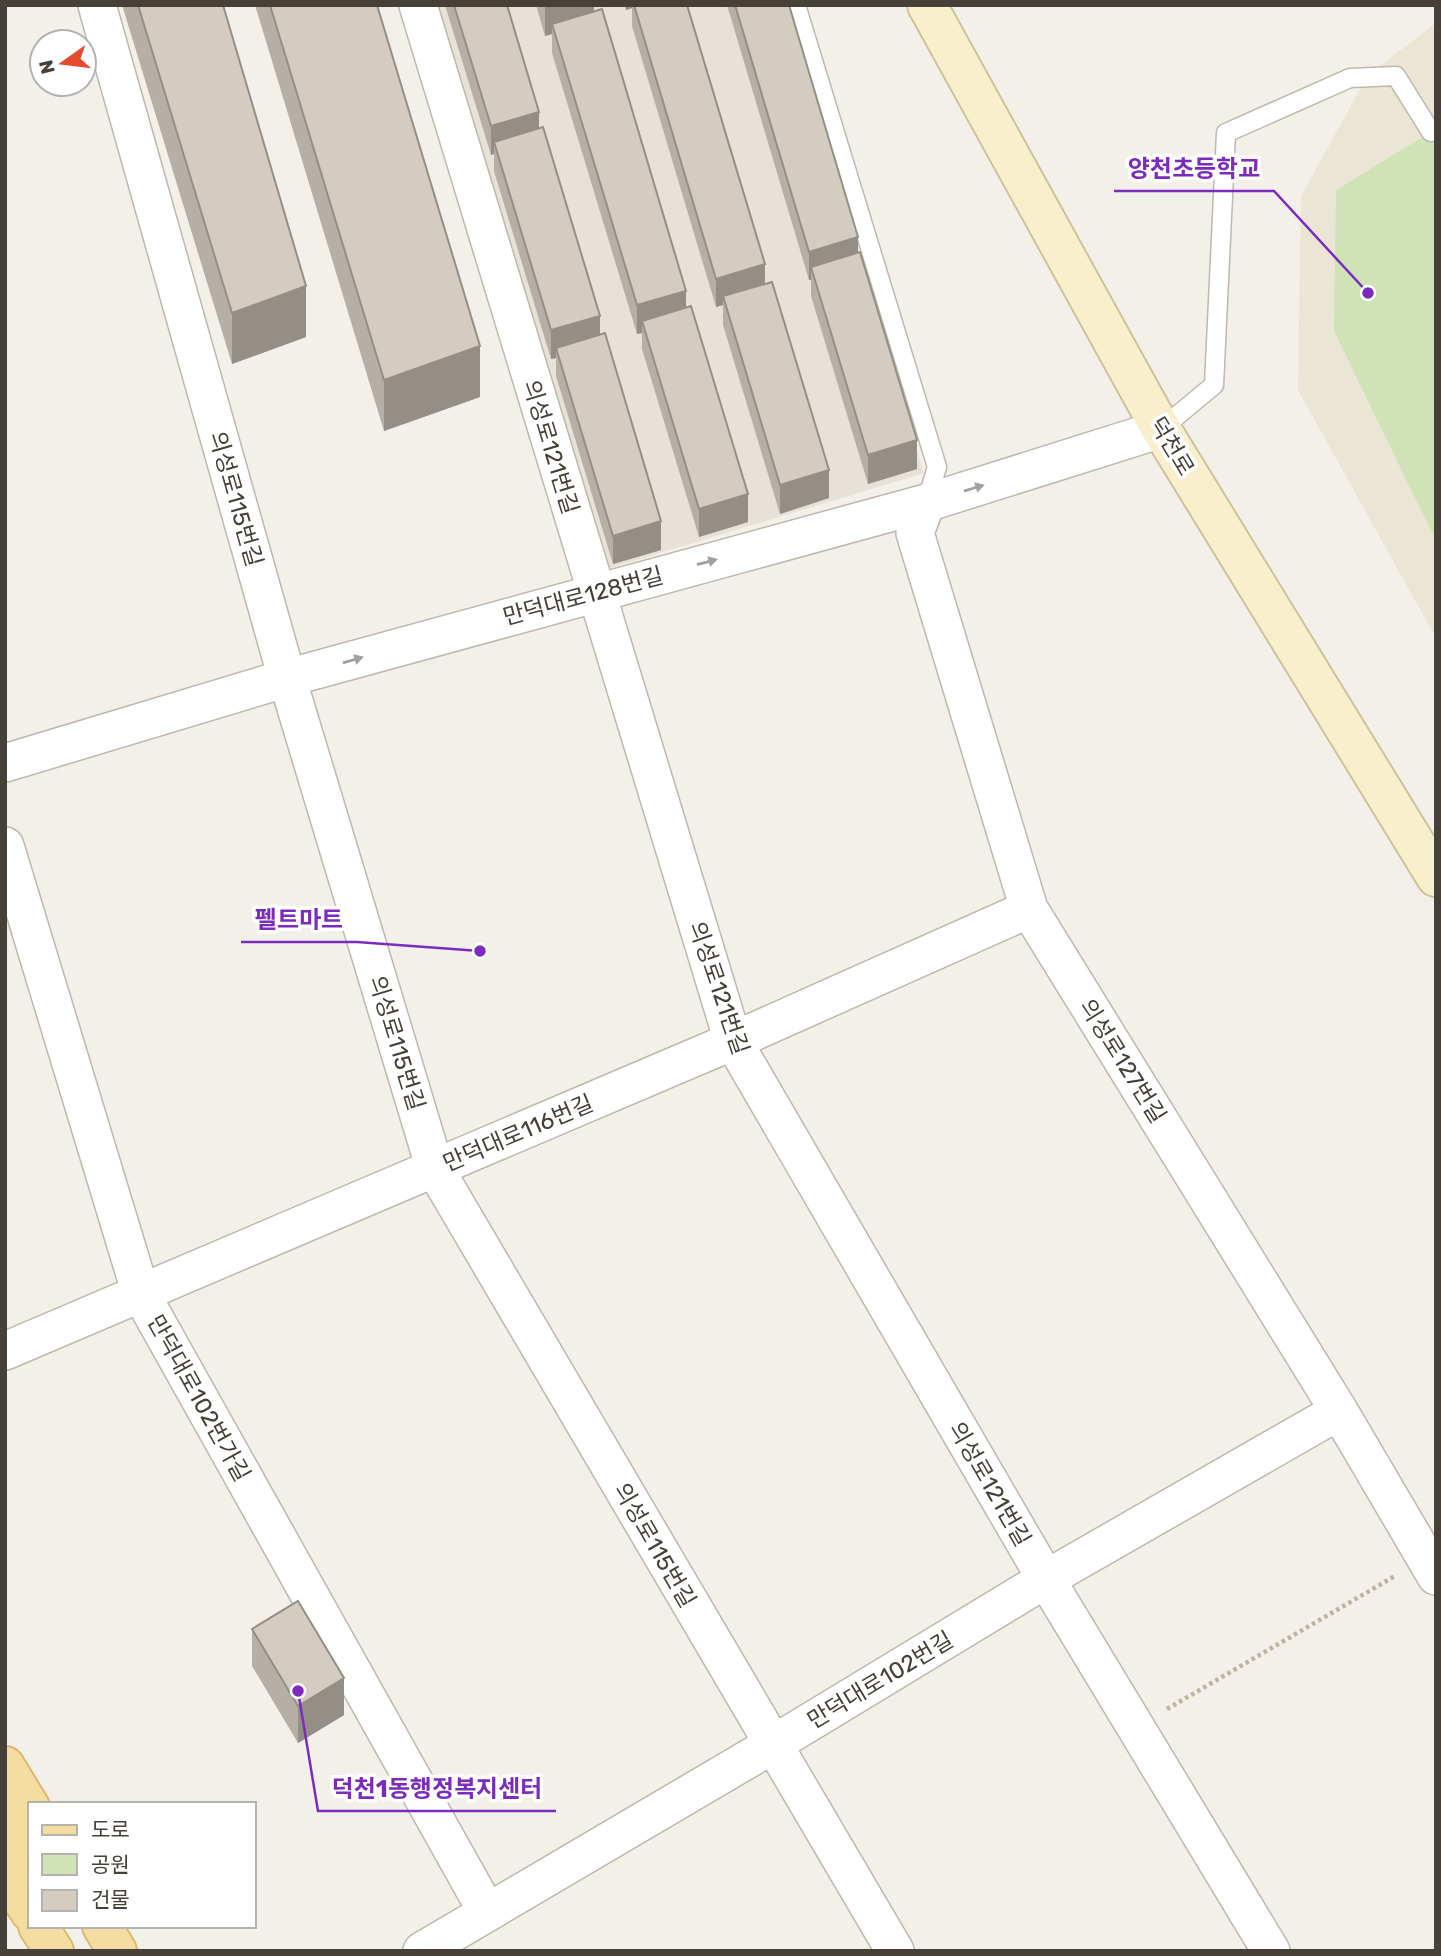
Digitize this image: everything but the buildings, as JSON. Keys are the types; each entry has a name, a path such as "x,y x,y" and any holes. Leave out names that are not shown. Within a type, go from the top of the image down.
{"main road":[{"name":"덕천로","path":"938,14 1161,429 1436,877"},
{"path":"5,1766 28,1804"},
{"path":"5,1824 28,1864"},
{"path":"5,1873 28,1909"},
{"path":"39,1928 54,1951"},
{"path":"103,1928 117,1951"}],"street":[{"name":"의성로115번길","path":"97,5 287,678 435,1169 895,1951"},
{"name":"의성로121번길","path":"418,5 594,592 733,1041 1046,1579 1271,1951"},
{"name":"만덕대로128번길","path":"5,763 287,678 926,503 1161,429"},
{"name":"의성로127번길","path":"926,503 915,533 1029,909 1339,1410 1431,1567"},
{"name":"만덕대로102번가길","path":"5,846 141,1294 486,1910"},
{"name":"만덕대로116번길","path":"5,1351 733,1041 1029,909"},
{"name":"만덕대로102번길","path":"422,1951 486,1910 772,1745 1046,1579 1339,1410"}],"lane":[{"path":"796,5 937,467 926,503"},
{"path":"1161,429 1214,385 1226,133 1350,78 1396,76 1431,132"}],"path":[{"path":"1136,1728 1431,1567"}],"shaded area":[{"path":"435,5 778,5 924,473 607,569"},
{"path":"1436,23 1436,638 1298,390 1301,196 1368,75"}],"green space":[{"path":"1436,129 1436,541 1334,331 1336,190"}],"place":[{"name":"양천초등학교","path":"1368,293"},
{"name":"펠트마트","path":"480,951"},
{"name":"덕천1동행정복지센터","path":"298,1691"}]}
